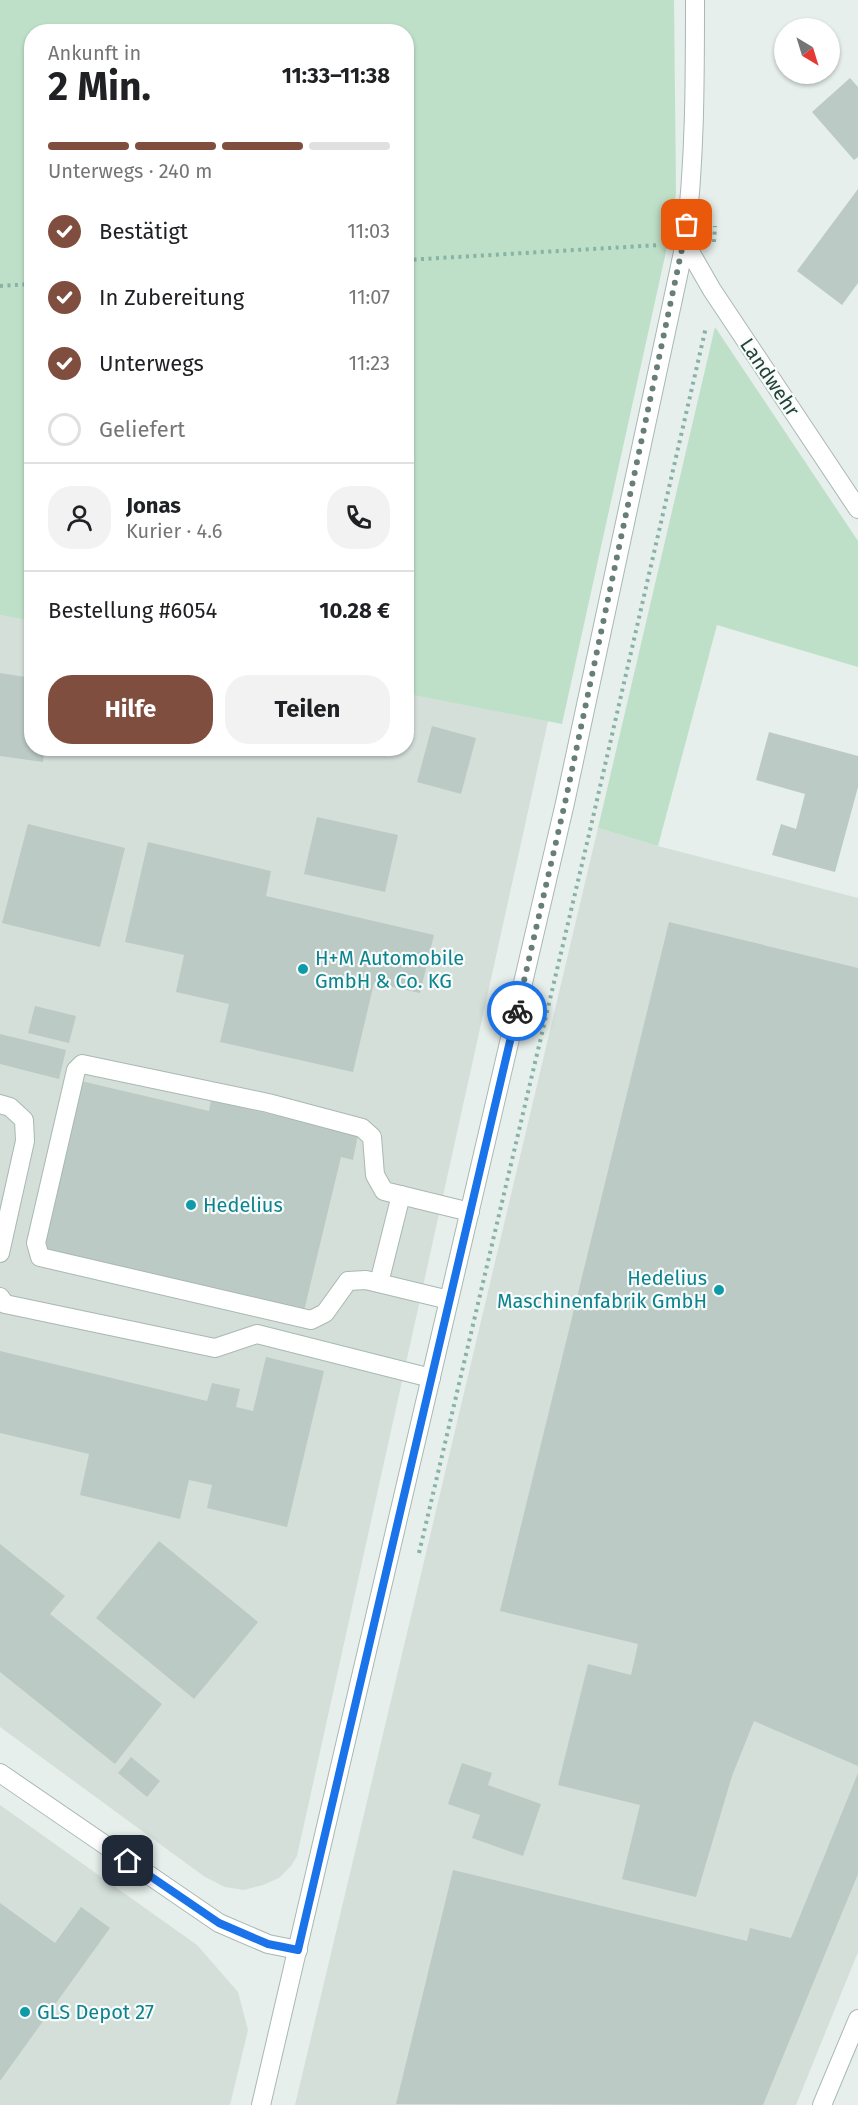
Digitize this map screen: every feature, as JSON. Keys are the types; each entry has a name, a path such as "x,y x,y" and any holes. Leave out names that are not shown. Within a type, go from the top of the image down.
{"street":[{"path":"261,2105 565,803 685,243 692,190 695,106 694,0"},
{"name":"Landwehr","path":"685,243 712,290 858,509"},
{"path":"449,1300 366,1280 348,1281 325,1313 311,1320 40,1257 36,1243 76,1070 82,1064 268,1103 362,1128 372,1137 375,1175 384,1191 470,1212"},
{"path":"0,1104 10,1107 24,1120 25,1141 0,1253"},
{"path":"379,1283 401,1195"},
{"path":"0,1297 5,1304 215,1348 257,1334 431,1378"},
{"path":"0,1773 219,1923 268,1944 298,1950"},
{"path":"822,2105 858,2019"}],"path":[{"path":"414,260 685,243"},
{"path":"0,286 24,284"},
{"path":"418,1557 703,343 712,290"}],"shaded area":[{"path":"0,615 24,620 24,756 414,756 414,695 548,721 297,1856 279,1878 263,1885 244,1890 225,1887 205,1877 0,1727"},
{"path":"598,828 858,898 858,1952 796,2105 295,2105"},
{"path":"0,1805 197,1945 238,1992 248,2030 230,2105 0,2105"}],"green space":[{"path":"0,0 674,0 676,193 669,238 562,724 414,695 414,24 24,24 24,620 0,615"},
{"path":"715,327 858,541 858,667 717,625 658,846 598,828"}],"building":[{"path":"850,78 858,87 858,157 854,160 812,112"},
{"path":"858,189 858,283 842,305 797,271"},
{"path":"0,673 24,677 24,756 44,756 43,762 0,756"},
{"path":"432,726 476,738 461,794 417,782"},
{"path":"769,732 858,756 858,787 835,872 772,855 781,824 796,829 805,794 756,780"},
{"path":"317,817 398,835 385,892 304,874"},
{"path":"28,824 125,848 100,947 2,923"},
{"name":"H+M Automobile GmbH & Co. KG","path":"148,842 271,871 266,896 434,935 420,993 374,983 353,1072 220,1042 229,1004 176,992 184,955 125,942"},
{"name":"Hedelius Maschinenfabrik GmbH","path":"669,922 858,968 858,1766 754,1721 732,1776 696,1897 622,1879 640,1805 558,1785 588,1664 631,1675 638,1644 500,1611"},
{"path":"35,1006 76,1016 69,1043 28,1033"},
{"path":"0,1034 66,1050 59,1079 0,1064"},
{"name":"Hedelius","path":"81,1081 209,1111 211,1100 358,1135 353,1160 341,1157 304,1311 41,1250"},
{"path":"0,1351 207,1401 212,1383 240,1389 236,1407 253,1411 266,1357 324,1371 287,1527 207,1508 212,1485 189,1480 180,1519 80,1495 89,1454 0,1433"},
{"path":"159,1541 258,1622 194,1699 96,1618"},
{"path":"0,1544 65,1596 50,1614 162,1704 115,1764 0,1672"},
{"path":"131,1757 160,1781 147,1797 118,1773"},
{"path":"462,1763 492,1773 488,1785 541,1804 523,1856 472,1838 480,1815 448,1804"},
{"path":"858,1773 858,1874 763,2105 396,2104 453,1870 747,1941 750,1928 791,1938"},
{"name":"GLS Depot 27","path":"0,1903 55,1943 81,1907 110,1928 0,2081"}],"way so far":[{"path":"517,1011 565,803 687,225"}],"place":[{"name":"H+M Automobile GmbH & Co. KG","path":"303,969"},
{"name":"Hedelius","path":"191,1205"},
{"name":"Hedelius Maschinenfabrik GmbH","path":"719,1290"},
{"name":"GLS Depot 27","path":"25,2012"}],"route":[{"path":"128,1861 219,1923 268,1944 298,1950 517,1011"}]}
